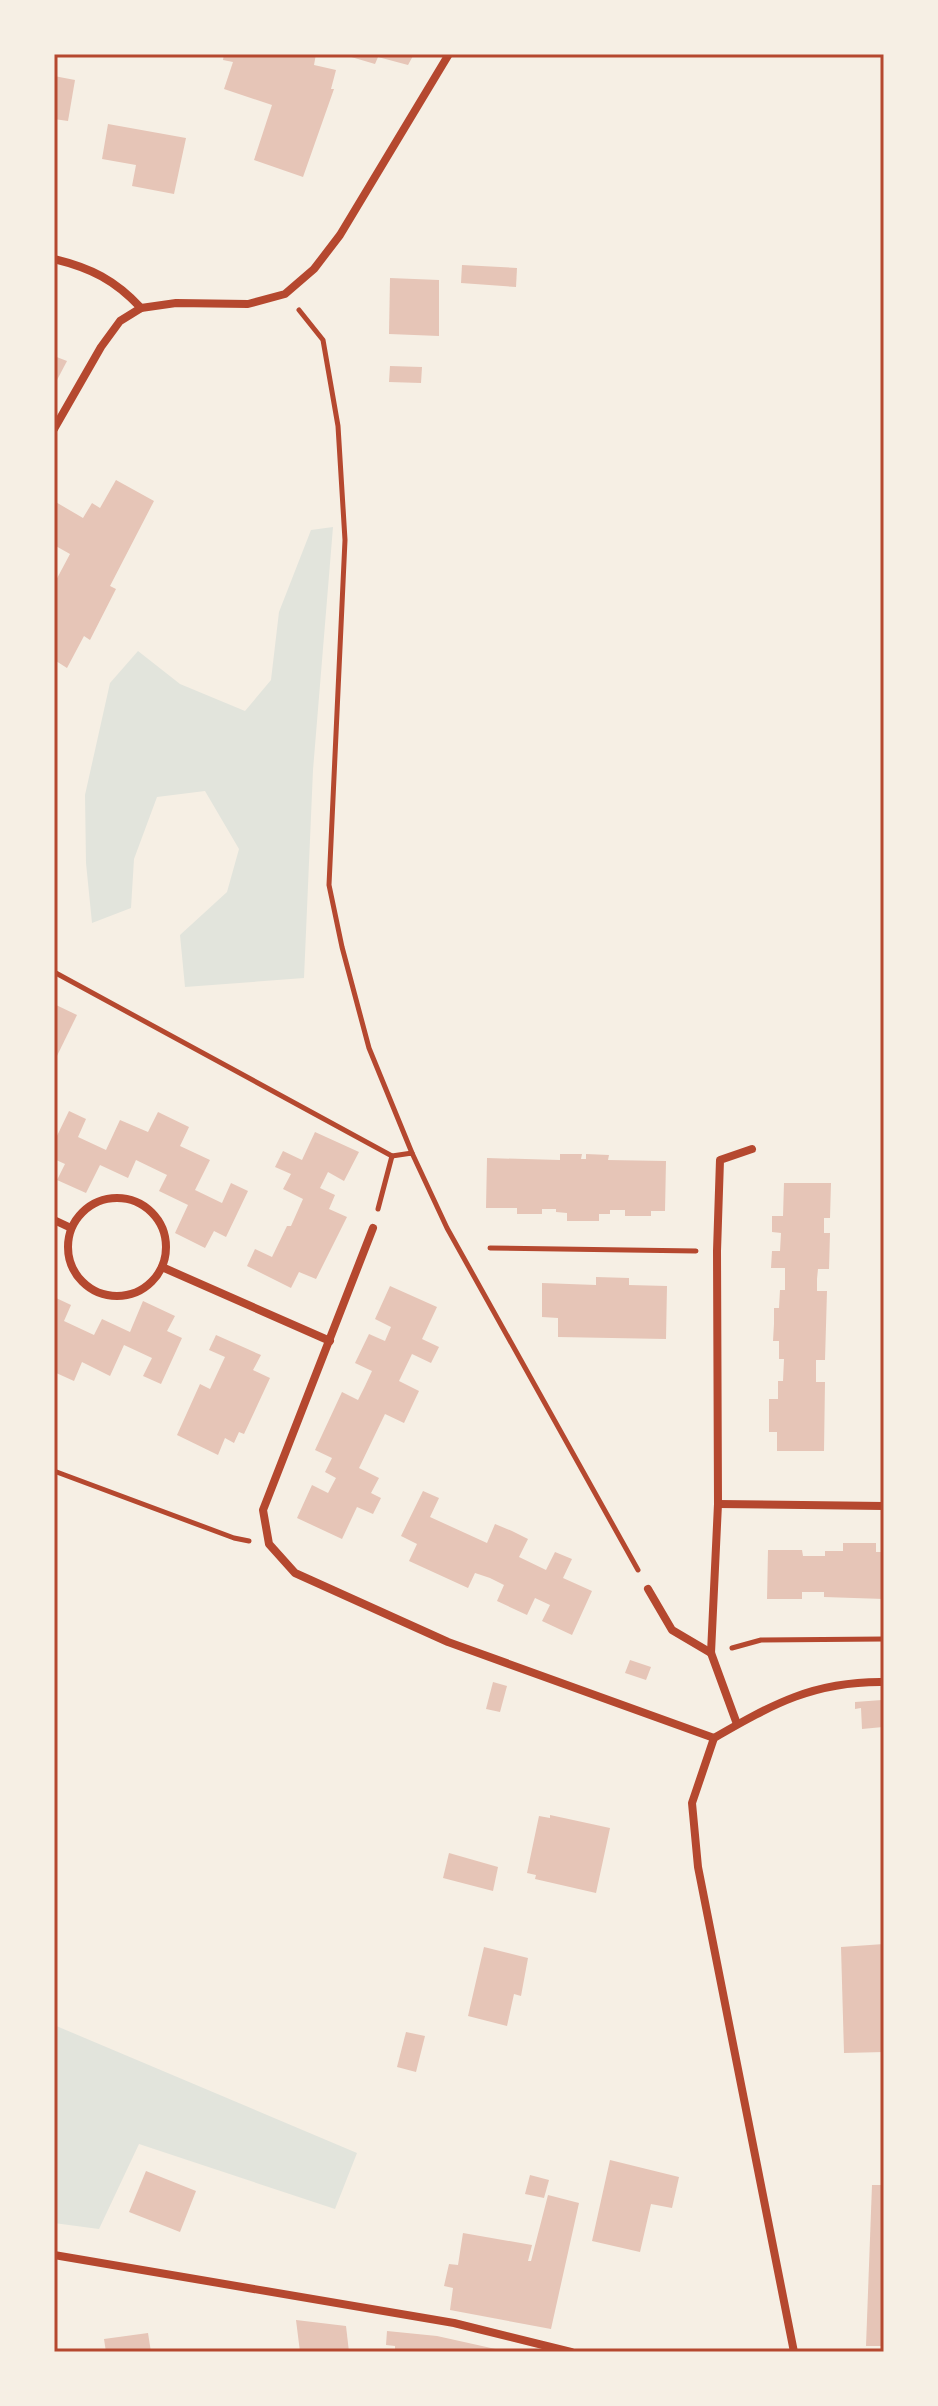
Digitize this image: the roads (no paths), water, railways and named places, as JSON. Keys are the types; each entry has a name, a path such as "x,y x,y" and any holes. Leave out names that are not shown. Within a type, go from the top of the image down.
{"street":[{"path":"54,429 101,347 120,321 141,308 176,303 248,304 285,294 314,269 340,235 449,54"},
{"path":"54,259 76,265 120,286 141,308"},
{"path":"737,1724 711,1653 718,1504 717,1251 720,1160 752,1149"},
{"path":"122,1198 137,1202 150,1210 166,1236 167,1252 162,1267 153,1281 139,1291 123,1296 105,1295 90,1288 77,1276 70,1261 68,1245 71,1228 92,1204 122,1198"},
{"path":"54,1220 71,1228"},
{"path":"373,1228 263,1510 269,1544 295,1573 448,1642 714,1738"},
{"path":"162,1267 330,1341"},
{"path":"718,1504 884,1506"},
{"path":"648,1589 672,1630 711,1653"},
{"path":"794,2352 698,1867 692,1803 714,1738 780,1701 810,1690 859,1681 884,1682"},
{"path":"54,2255 454,2323 571,2352"}]}
